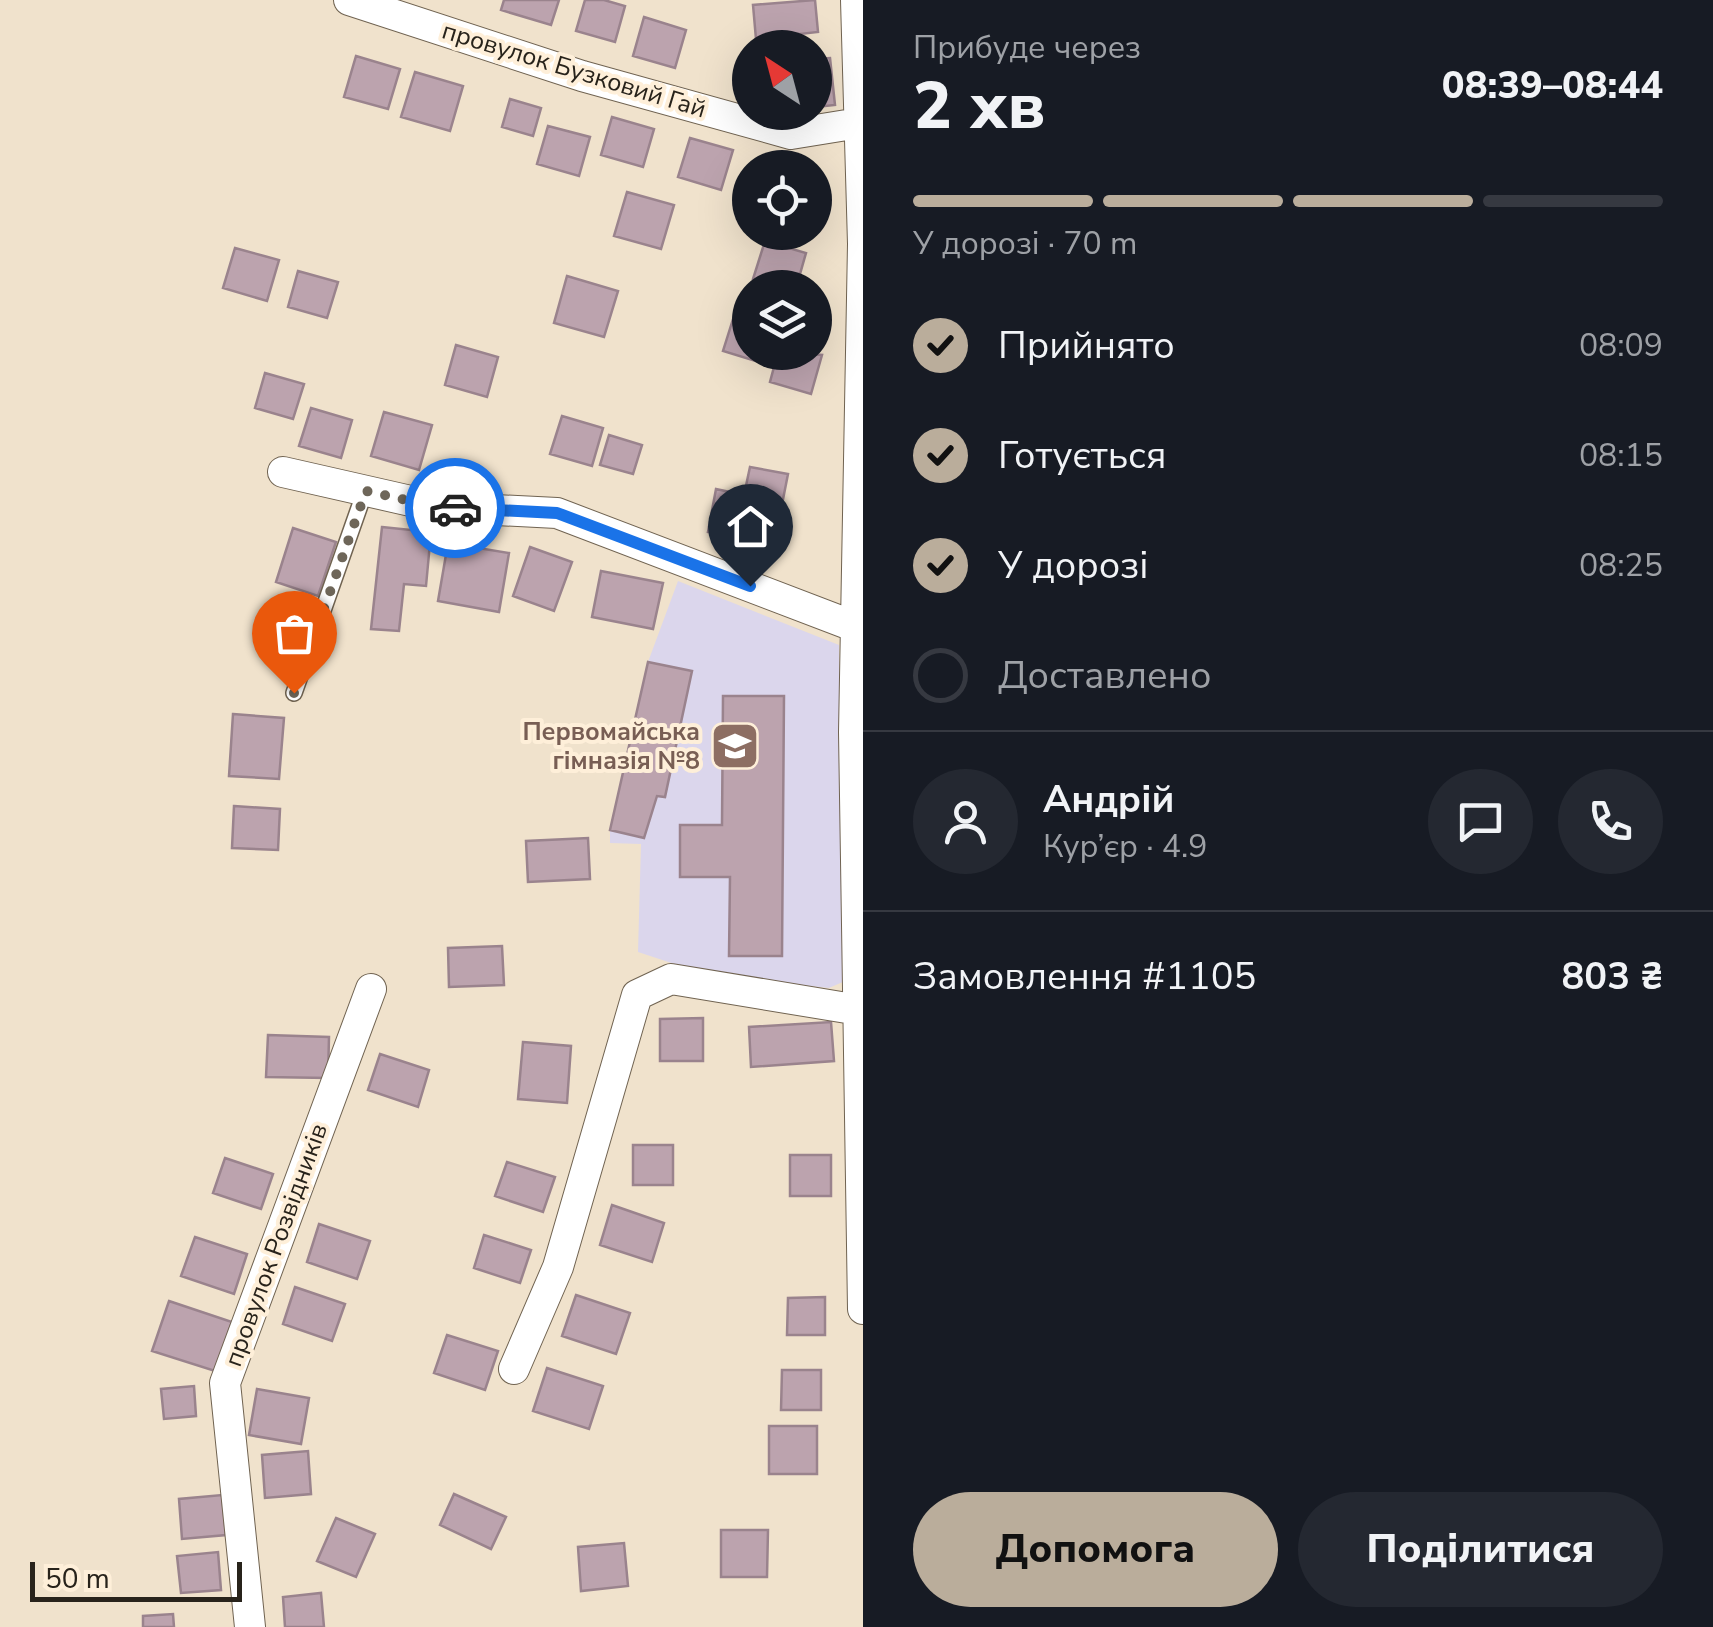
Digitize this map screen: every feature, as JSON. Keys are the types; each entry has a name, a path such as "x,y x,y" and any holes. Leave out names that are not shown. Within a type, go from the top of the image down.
{"street":[{"name":"провулок Бузковий Гай","path":"350,0 582,76 791,134 859,123"},
{"path":"856,0 863,244 856,627 863,1309"},
{"path":"283,472 437,507 557,513 856,627"},
{"path":"514,1369 558,1267 637,995 672,980 859,1010"},
{"name":"провулок Розвідників","path":"250,1627 225,1383 371,989"}],"lane":[{"path":"294,693 366,491"}],"shaded area":[{"name":"Первомайська гімназія №8","path":"678,581 839,645 845,981 829,988 711,976 638,952 641,844 610,843 610,830 648,662"}],"building":[{"path":"504,0 559,0 551,25 501,10"},
{"path":"585,0 625,6 615,42 576,31"},
{"path":"815,0 818,30 755,30 753,5"},
{"path":"644,17 686,30 675,68 633,56"},
{"path":"356,56 400,69 388,109 344,97"},
{"path":"415,72 463,86 450,131 401,117"},
{"path":"510,99 541,108 533,136 502,127"},
{"path":"612,117 654,129 643,167 601,155"},
{"path":"548,126 590,137 579,176 537,164"},
{"path":"690,138 733,150 721,190 678,177"},
{"path":"627,192 674,205 661,249 614,236"},
{"path":"235,248 279,260 267,301 223,288"},
{"path":"762,250 806,253 801,270 756,270"},
{"path":"298,271 338,282 327,318 288,307"},
{"path":"567,276 618,291 604,337 554,323"},
{"path":"732,322 732,354 723,351"},
{"path":"456,345 498,357 487,397 445,385"},
{"path":"773,370 818,370 811,394 770,382"},
{"path":"265,373 304,384 293,419 255,408"},
{"path":"311,408 352,420 341,458 299,446"},
{"path":"384,412 432,425 419,470 371,456"},
{"path":"562,416 603,428 592,466 550,454"},
{"path":"609,435 642,445 633,474 600,465"},
{"path":"750,467 788,474 774,545 708,532 716,489 744,495"},
{"path":"382,527 431,532 426,586 404,584 399,631 371,629"},
{"path":"293,528 336,542 318,596 276,582"},
{"path":"448,543 509,553 499,612 438,601"},
{"path":"530,547 572,562 554,611 513,596"},
{"path":"601,571 663,583 653,629 592,617"},
{"path":"648,662 692,671 665,797 657,796 644,838 610,830"},
{"path":"723,696 784,696 782,956 729,956 730,877 680,877 680,825 722,825"},
{"path":"233,714 284,718 279,779 229,776"},
{"path":"234,806 280,809 278,850 232,848"},
{"path":"588,838 590,879 528,882 526,841"},
{"path":"502,946 504,985 449,987 448,948"},
{"path":"703,1018 703,1061 660,1061 660,1019"},
{"path":"831,1022 834,1061 751,1067 749,1027"},
{"path":"268,1035 329,1037 328,1078 266,1077"},
{"path":"523,1042 571,1046 567,1103 518,1099"},
{"path":"380,1054 429,1070 418,1107 368,1090"},
{"path":"633,1145 673,1145 673,1185 633,1185"},
{"path":"790,1155 831,1155 831,1196 790,1196"},
{"path":"225,1158 273,1174 261,1209 213,1193"},
{"path":"507,1162 555,1177 543,1212 495,1196"},
{"path":"612,1205 664,1223 652,1262 600,1245"},
{"path":"319,1224 370,1241 357,1279 307,1262"},
{"path":"484,1235 531,1250 520,1283 474,1268"},
{"path":"195,1237 247,1254 234,1294 181,1276"},
{"path":"295,1287 345,1304 332,1341 283,1324"},
{"path":"576,1295 630,1313 616,1354 562,1336"},
{"path":"825,1297 825,1335 787,1335 788,1298"},
{"path":"169,1301 232,1322 215,1371 152,1351"},
{"path":"447,1335 498,1351 485,1390 434,1373"},
{"path":"547,1368 603,1386 589,1429 533,1411"},
{"path":"782,1370 821,1370 821,1410 781,1410"},
{"path":"194,1386 196,1416 164,1419 161,1389"},
{"path":"257,1389 309,1398 301,1444 249,1435"},
{"path":"769,1426 817,1426 817,1474 769,1474"},
{"path":"308,1451 311,1494 265,1498 262,1455"},
{"path":"454,1494 506,1517 491,1549 440,1525"},
{"path":"222,1495 226,1535 182,1539 179,1499"},
{"path":"336,1518 375,1534 356,1577 317,1561"},
{"path":"721,1530 768,1530 767,1577 721,1577"},
{"path":"624,1543 628,1586 581,1591 578,1547"},
{"path":"218,1552 221,1590 181,1593 177,1556"},
{"path":"321,1593 324,1627 285,1627 283,1597"},
{"path":"173,1614 174,1627 143,1627 143,1616"}],"way so far":[{"path":"294,693 366,491 455,508"}],"place":[{"name":"Первомайська гімназія №8","path":"735,746"}],"route":[{"path":"455,508 557,513 750,586"}]}
